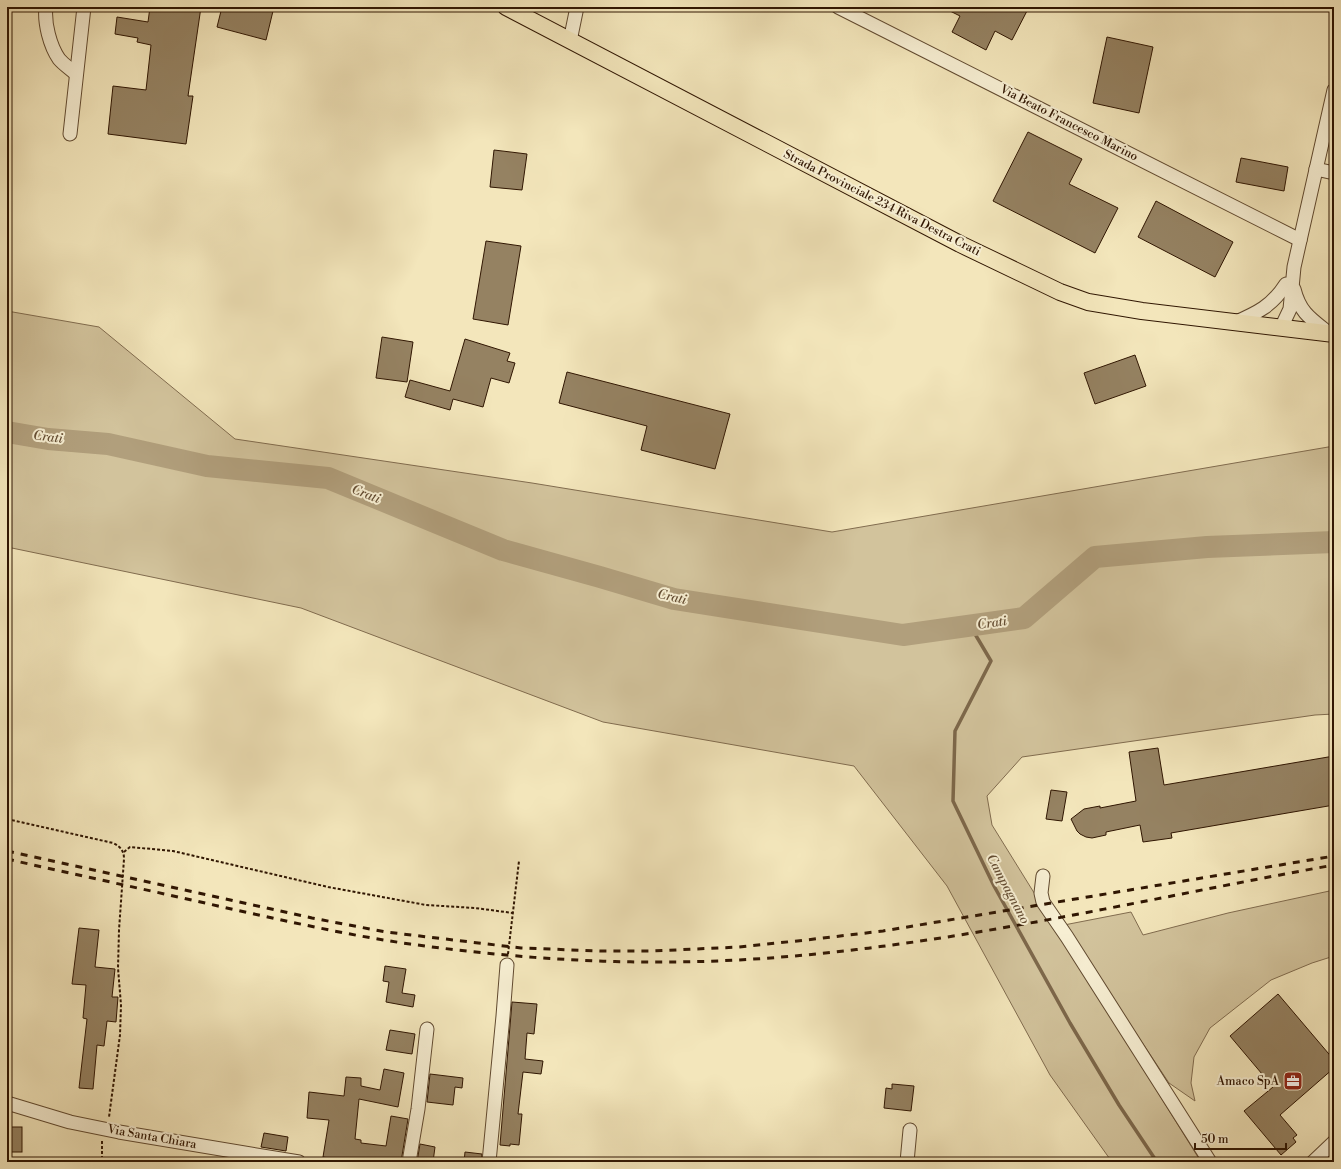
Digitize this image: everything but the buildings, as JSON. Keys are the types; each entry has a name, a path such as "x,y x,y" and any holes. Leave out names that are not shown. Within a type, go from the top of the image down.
{"main road":[{"name":"Strada Provinciale 234 Riva Destra Crati","path":"506,7 960,244 1060,292 1088,302 1142,311 1281,328"},
{"path":"1281,328 1332,334"}],"street":[{"path":"46,7 46,21 50,40 60,59 76,74"},
{"path":"70,134 84,7"},
{"path":"570,41 577,7"},
{"name":"Via Beato Francesco Marino","path":"838,7 1300,240"},
{"path":"1281,328 1290,309 1289,285 1334,90"},
{"path":"1316,169 1334,173"},
{"path":"1234,323 1259,312 1289,285"},
{"path":"1289,285 1304,313 1332,334"},
{"path":"1043,876 1040,893 1043,902 1067,937 1210,1162"},
{"path":"488,1162 507,965"},
{"path":"409,1162 418,1109 427,1029"},
{"name":"Via Santa Chiara","path":"7,1103 70,1122 104,1129 299,1162"},
{"path":"907,1162 910,1130"},
{"path":"1313,1162 1334,1142"}],"path":[{"path":"7,820 113,843 119,846 124,852 118,968 121,1005 120,1035 114,1087 104,1129 102,1162"},
{"path":"124,852 130,846 173,851 328,887 426,905 475,908 513,913"},
{"path":"507,965 519,861"}],"shaded area":[{"path":"7,311 99,327 235,439 532,483 832,532 1334,446 1334,714 1315,715 1022,757 987,796 992,825 1201,1162 1112,1162 1050,1075 947,886 854,766 603,722 301,608 7,547"},
{"path":"1334,890 1334,956 1312,963 1271,980 1210,1028 1194,1057 1191,1083 1195,1101 1169,1083 1064,925 1131,912 1143,935 1228,913"}],"waterway":[{"name":"Crati","path":"7,432 48,439 108,444 207,466 328,478 503,550 674,599 903,635 1024,618 1095,557 1207,547 1334,542"},
{"name":"Campagnano","path":"949,629 975,634 991,661 955,731 953,801 994,886 1070,1023 1119,1105 1157,1162"}],"railway":[{"path":"7,851 312,918 386,932 521,948 601,951 652,951 739,947 883,931 1334,856"},
{"path":"7,859 290,922 386,940 443,948 541,958 640,962 757,959 923,941 1088,912 1334,865"}],"place":[{"name":"Amaco SpA","path":"1293,1081"}]}
